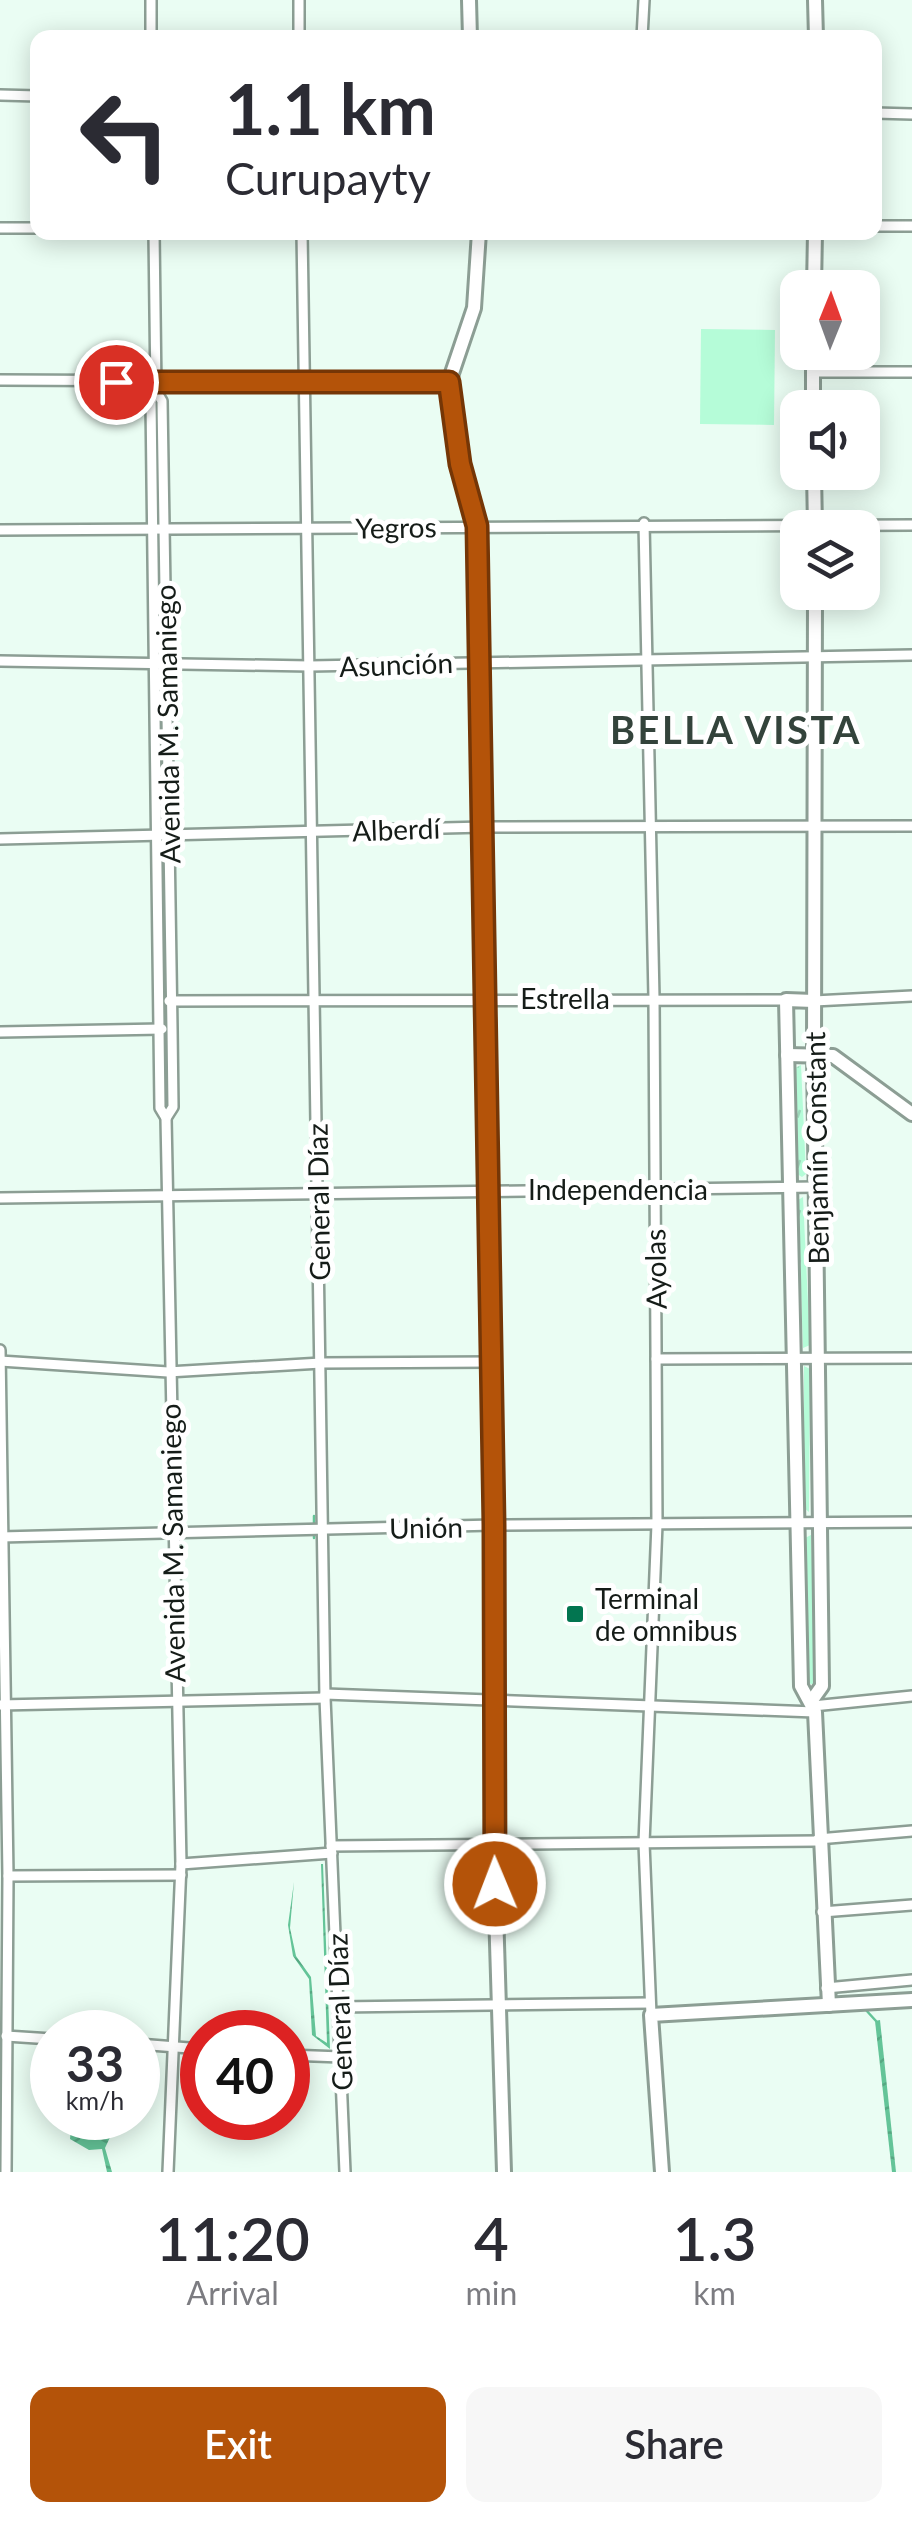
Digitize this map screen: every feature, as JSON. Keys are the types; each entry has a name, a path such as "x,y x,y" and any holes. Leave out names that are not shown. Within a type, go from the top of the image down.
{"street":[{"path":"151,0 152,30"},
{"path":"299,0 299,30"},
{"path":"469,0 470,30"},
{"path":"642,30 644,0"},
{"path":"815,0 816,30"},
{"path":"0,95 30,96"},
{"path":"882,113 912,114"},
{"path":"882,226 912,226"},
{"path":"0,228 30,228"},
{"name":"Avenida M. Samaniego","path":"154,240 155,387 151,401 158,1001 160,1108 166,1118 168,1372 181,1870 168,2172"},
{"name":"General Díaz","path":"302,240 320,1697 326,1851 339,2006 333,2057 344,2172"},
{"path":"478,240 474,308 449,382 460,464 477,526 490,1189 494,1844 504,2172"},
{"path":"814,240 814,270"},
{"path":"813,390 813,372 912,372"},
{"path":"0,380 155,387 449,382"},
{"name":"Avenida M. Samaniego","path":"155,387 162,400 172,1029 173,1107 166,1118"},
{"name":"Ayolas","path":"644,523 654,998 657,1524 644,1843 650,2009"},
{"name":"Yegros","path":"0,530 780,525"},
{"name":"Yegros","path":"880,525 912,525"},
{"name":"Benjamín Constant","path":"814,1706 822,1686 827,1523 818,1357 814,1055 815,610"},
{"name":"Asunción","path":"0,660 154,666 310,666 912,655"},
{"name":"Alberdí","path":"0,839 484,827 912,826"},
{"name":"Estrella","path":"158,1001 814,1001 912,996"},
{"name":"Benjamín Constant","path":"786,1000 802,1686 814,1706 833,1911 826,1988 829,2005"},
{"path":"0,1032 172,1029"},
{"path":"787,1054 833,1056 912,1114"},
{"name":"Independencia","path":"0,1198 816,1187"},
{"path":"0,1350 8,1876 6,2172"},
{"path":"656,1359 912,1358"},
{"path":"0,1361 168,1372 314,1364 491,1362"},
{"name":"Unión","path":"2,1538 494,1525 912,1522"},
{"path":"3,1705 320,1697 814,1706 912,1696"},
{"path":"8,1876 181,1870 326,1851 826,1839 912,1832"},
{"path":"833,1911 912,1905"},
{"path":"826,1988 912,1980"},
{"path":"339,2006 498,2003 650,2009 912,2000"},
{"path":"650,2009 662,2172"},
{"path":"6,2036 30,2038"},
{"path":"160,2046 180,2048"},
{"path":"310,2056 333,2057"}],"green space":[{"path":"701,329 775,330 774,425 700,424"},
{"path":"801,1065 806,1174 802,1177 797,1174 795,1068"},
{"path":"803,1197 810,1345 803,1348 798,1200"},
{"path":"804,1366 810,1369 809,1512 804,1508"},
{"path":"811,1535 816,1682 813,1685 807,1682 805,1538"}],"water":[{"path":"321,1864 330,2049 312,2035 309,1979 293,1956 288,1925 294,1882 290,1928 296,1956 311,1977 316,2036 327,2043"},
{"path":"880,2020 896,2172 892,2172 875,2021"},
{"path":"72,2140 109,2140 105,2148 112,2172 107,2172 102,2149 89,2150"}],"waterway":[{"path":"314,1516 314,1538"},
{"path":"865,2009 876,2021"}],"place":[{"name":"Terminal de omnibus","path":"575,1614"}],"district":[{"name":"BELLA VISTA","path":"736,729"}],"route":[{"path":"116,382 449,382 460,464 477,526 494,1525 495,1884"}]}
